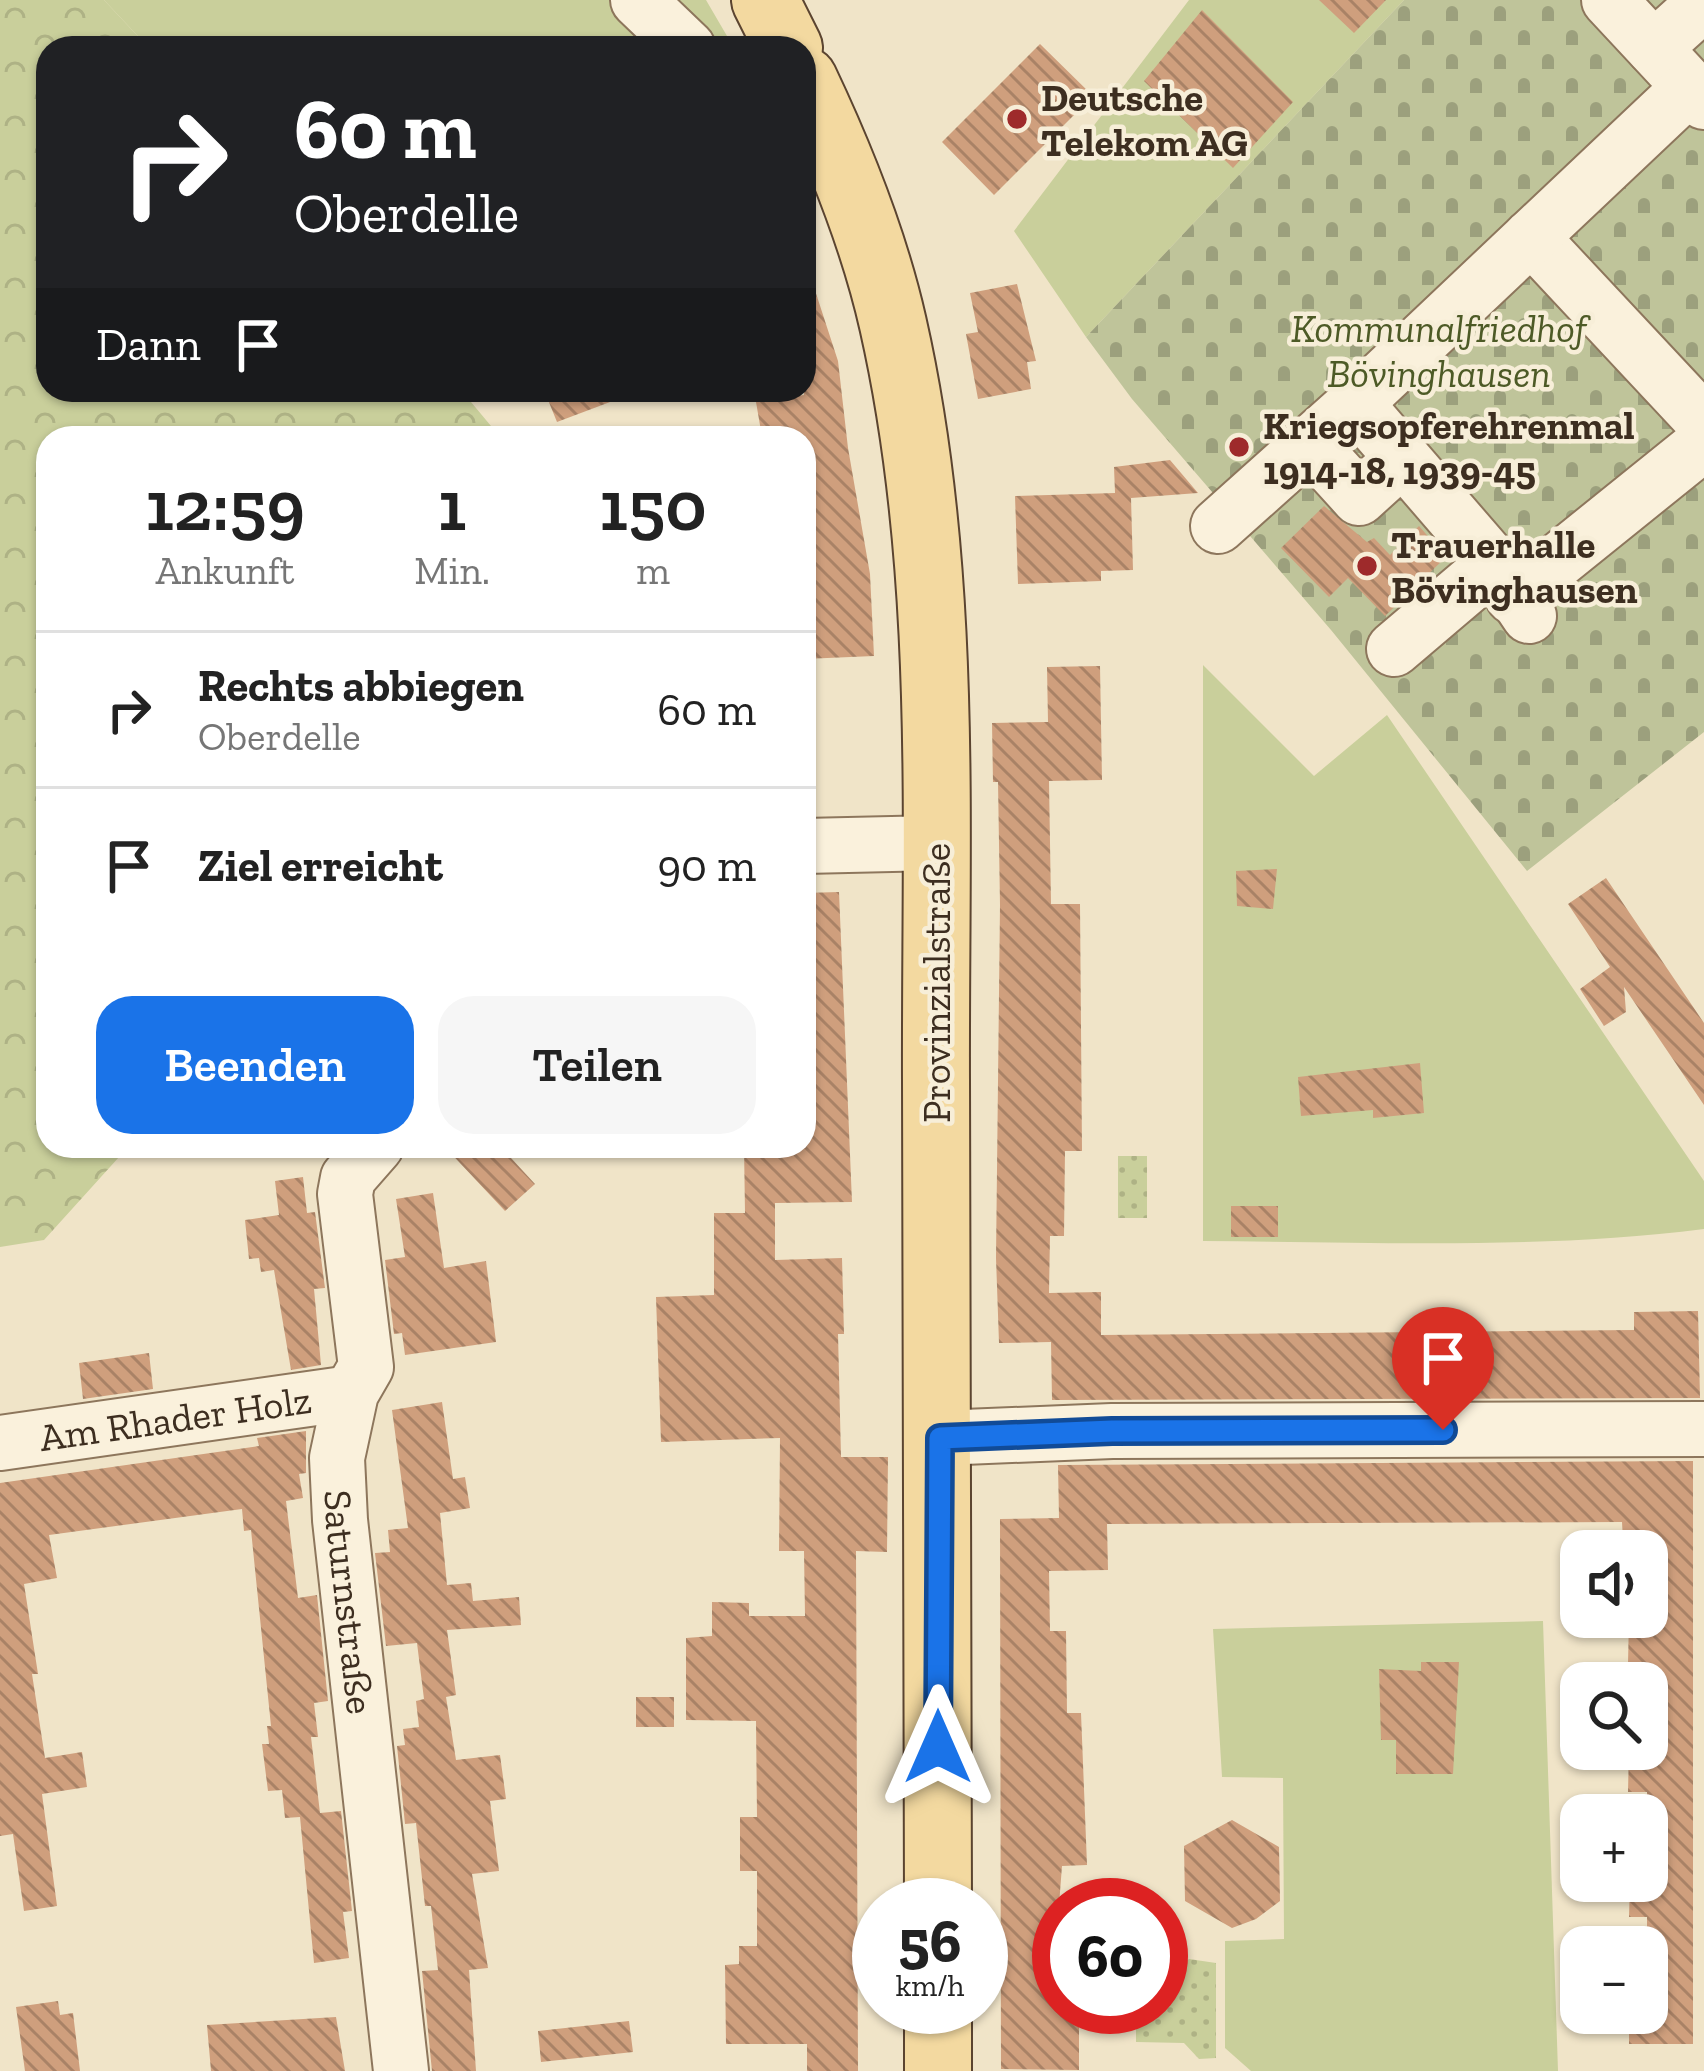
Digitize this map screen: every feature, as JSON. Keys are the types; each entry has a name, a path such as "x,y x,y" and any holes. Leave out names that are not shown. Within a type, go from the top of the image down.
{"main road":[{"path":"765,0 783,36"},
{"name":"Provinzialstraße","path":"816,106 838,153 893,321 915,438 933,636 940,1438 938,1878"},
{"path":"938,2034 938,2071"}],"street":[{"path":"638,0 676,36"},
{"path":"1609,0 1683,79"},
{"path":"1219,526 1531,237 1683,79 1704,3"},
{"path":"1531,237 1704,422"},
{"path":"1355,403 1512,593"},
{"path":"1394,649 1512,593 1704,443"},
{"path":"1310,444 1359,498 1402,459"},
{"path":"816,847 936,842"},
{"name":"Saturnstraße","path":"366,1158 348,1178 345,1194 366,1367 351,1393 337,1458 401,2071"},
{"name":"Am Rhader Holz","path":"0,1443 351,1393"},
{"path":"940,1438 1112,1431 1704,1429"}],"green space":[{"path":"0,0 104,0 138,36 36,36 36,402 471,402 491,426 36,426 36,1158 118,1158 44,1240 0,1247"},
{"path":"104,0 706,0 727,36 138,36"},
{"path":"1189,0 1404,0 1086,337 1014,231"},
{"name":"Kommunalfriedhof Bövinghausen","path":"1404,0 1704,0 1704,732 1527,871 1331,630 1132,399 1086,337"},
{"path":"1203,665 1314,776 1387,715 1704,1181 1704,1229 1517,1242 1203,1241"},
{"path":"1118,1156 1147,1156 1147,1218 1118,1218"},
{"path":"1543,1621 1558,2071 1251,2071 1225,2048 1225,1941 1284,1939 1283,1778 1222,1777 1213,1629"},
{"path":"1188,1960 1216,1963 1216,2058 1199,2059 1184,2043 1136,2042 1136,2034 1188,2034"}],"building":[{"path":"1319,0 1386,0 1354,33"},
{"path":"1202,10 1293,102 1233,168 1144,81"},
{"name":"Deutsche Telekom AG","path":"1040,44 1093,96 994,195 942,142"},
{"path":"1017,284 1036,361 1027,362 1031,389 978,399 966,334 978,332 970,293"},
{"path":"816,293 838,361 870,574 874,656 816,658 816,426 760,426 756,402 816,402"},
{"path":"549,402 610,402 557,422"},
{"path":"1170,460 1198,493 1131,498 1133,570 1101,571 1101,581 1018,584 1015,496 1115,493 1114,467"},
{"name":"Trauerhalle Bövinghausen","path":"1324,506 1367,542 1374,538 1390,555 1419,526 1446,557 1385,616 1348,578 1329,597 1281,548"},
{"path":"1100,666 1102,780 1049,781 1051,904 1080,904 1082,1151 1065,1151 1064,1236 1050,1236 1049,1293 1101,1292 1101,1335 1634,1330 1634,1312 1698,1311 1700,1398 1052,1400 1051,1342 999,1343 1000,905 992,723 1048,722 1047,667"},
{"path":"1277,869 1273,909 1237,906 1236,871"},
{"path":"1606,878 1704,1023 1704,1105 1624,987 1626,1012 1604,1026 1580,989 1610,967 1568,904"},
{"path":"839,892 852,1202 775,1203 775,1260 842,1258 844,1334 838,1334 841,1457 888,1457 887,1552 856,1551 857,1878 852,1878 852,2034 858,2034 858,2071 807,2071 807,2044 726,2044 725,1965 739,1964 739,1946 757,1946 757,1871 740,1871 740,1817 757,1817 756,1721 686,1720 686,1638 712,1636 712,1602 749,1603 749,1616 805,1616 804,1551 779,1551 780,1438 661,1442 656,1297 714,1295 714,1213 745,1213 744,1158 816,1158 816,893"},
{"path":"1420,1063 1424,1113 1373,1118 1373,1110 1301,1116 1298,1077"},
{"path":"455,1158 511,1158 535,1184 505,1211"},
{"path":"303,1177 307,1213 315,1212 325,1288 314,1289 321,1365 291,1370 274,1270 261,1272 259,1258 249,1259 245,1220 279,1215 275,1181"},
{"path":"433,1193 444,1268 486,1261 496,1342 405,1355 402,1333 394,1334 385,1260 405,1257 396,1199"},
{"path":"1231,1206 1278,1206 1278,1237 1231,1237"},
{"path":"149,1353 153,1389 83,1399 79,1363"},
{"path":"442,1402 453,1479 465,1477 470,1508 440,1513 447,1585 471,1583 473,1601 519,1597 521,1625 447,1630 456,1695 446,1697 456,1760 500,1755 506,1799 490,1801 499,1871 472,1874 488,1968 469,1970 476,2071 432,2071 422,1971 438,1970 416,1823 405,1824 397,1746 405,1745 403,1729 419,1727 416,1701 424,1699 417,1643 386,1646 375,1553 390,1552 388,1530 408,1528 392,1410"},
{"path":"306,1431 306,1473 299,1474 303,1498 286,1501 298,1598 317,1595 328,1701 314,1703 318,1737 311,1737 320,1813 341,1811 352,1911 343,1912 349,1958 314,1963 300,1817 285,1818 282,1790 268,1791 262,1744 269,1744 267,1726 271,1726 251,1530 244,1531 242,1509 49,1535 57,1578 24,1584 38,1674 32,1674 45,1758 82,1752 87,1787 42,1794 57,1906 24,1911 13,1834 0,1836 0,1483 259,1446 257,1438"},
{"path":"1693,1461 1693,2044 1629,2044 1629,2034 1668,2034 1668,1926 1647,1926 1647,1917 1629,1917 1629,1902 1668,1902 1668,1794 1628,1792 1629,1770 1668,1770 1668,1662 1628,1662 1629,1638 1668,1638 1668,1530 1622,1530 1622,1522 1107,1524 1108,1570 1049,1571 1050,1631 1066,1631 1067,1713 1081,1713 1087,1865 1062,1866 1061,1878 1032,1878 1032,2034 1079,2034 1079,2070 1001,2069 1001,2034 1008,2034 1008,1878 1001,1878 1000,1519 1059,1518 1058,1465"},
{"path":"1421,1662 1459,1662 1453,1774 1396,1774 1396,1740 1381,1740 1379,1669 1421,1671"},
{"path":"636,1697 674,1697 674,1727 636,1727"},
{"path":"1232,1820 1279,1847 1280,1901 1256,1919 1232,1928 1188,1903 1184,1846"},
{"path":"58,2001 60,2015 73,2013 80,2071 25,2071 16,2007"},
{"path":"336,2017 345,2071 211,2071 207,2025"},
{"path":"629,2021 633,2052 541,2062 538,2031"}],"place":[{"name":"Deutsche Telekom AG","path":"1017,119"},
{"name":"Kriegsopferehrenmal 1914-18, 1939-45","path":"1239,447"},
{"name":"Trauerhalle Bövinghausen","path":"1367,566"}],"route":[{"path":"938,1747 940,1438 1112,1431 1443,1430"}]}
